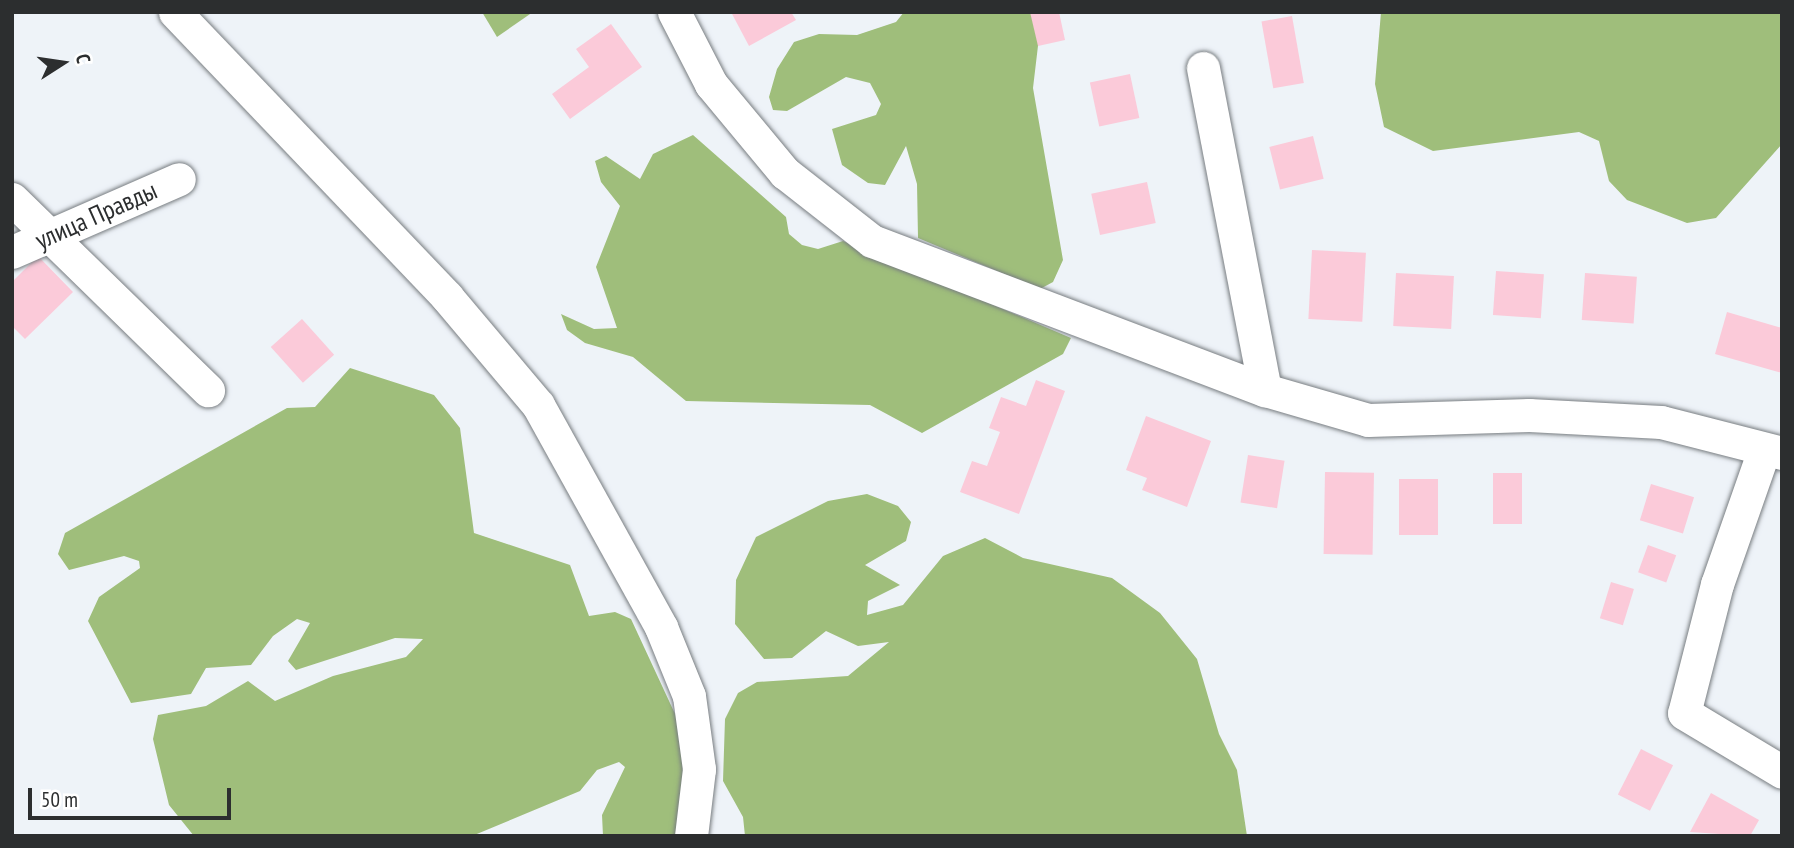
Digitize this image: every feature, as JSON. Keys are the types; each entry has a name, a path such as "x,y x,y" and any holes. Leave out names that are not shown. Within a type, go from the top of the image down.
{"street":[{"path":"175,12 447,297 538,405 661,627 688,696 699,769 691,836"},
{"path":"674,12 712,84 785,173 872,241 1265,390 1368,420 1529,415 1661,422 1773,452 1717,584 1684,713 1782,772"},
{"path":"1203,68 1265,390"},
{"name":"улица Правды","path":"12,252 179,179"},
{"path":"12,199 208,390"}],"green space":[{"path":"482,12 533,12 497,37"},
{"path":"904,12 1042,12 1033,88 1063,260 1053,282 1040,289 918,238 917,184 906,146 885,185 868,183 842,165 832,129 876,115 881,104 870,83 846,77 787,111 773,110 769,97 777,69 794,42 819,34 857,35 896,22"},
{"path":"1381,12 1782,12 1782,144 1716,218 1687,223 1627,200 1609,181 1599,141 1579,132 1433,151 1384,127 1375,84"},
{"path":"693,135 786,217 789,234 802,245 818,249 843,241 1071,338 1063,354 922,433 870,405 686,401 633,357 585,343 567,330 561,314 594,329 617,328 596,267 620,206 601,182 595,161 606,156 640,179 653,154"},
{"path":"350,368 434,395 460,428 474,533 570,565 589,616 615,612 631,619 676,716 697,836 603,836 602,815 625,767 619,762 597,770 580,791 472,836 194,836 169,805 153,739 158,715 206,706 248,681 275,701 333,676 406,657 423,639 395,638 296,670 288,661 310,623 297,619 273,636 251,665 206,668 191,694 131,703 88,621 99,597 140,568 139,561 124,556 69,570 58,554 65,533 287,408 315,407"},
{"path":"867,494 898,506 911,522 906,541 865,565 900,585 868,601 867,615 903,605 943,556 985,538 1023,558 1112,578 1160,613 1197,659 1219,734 1237,770 1247,836 745,836 743,817 723,781 725,719 738,693 757,682 848,676 889,642 858,646 826,631 792,658 764,659 735,624 736,580 756,537 828,501"}],"building":[{"path":"731,12 791,12 796,20 749,46"},
{"path":"1030,12 1059,12 1065,40 1038,46"},
{"path":"1292,16 1304,83 1273,88 1261,21"},
{"path":"611,24 642,67 570,119 552,94 589,67 576,49"},
{"path":"1130,74 1139,118 1099,127 1090,83"},
{"path":"1313,136 1324,179 1280,190 1269,147"},
{"path":"1147,182 1156,223 1100,235 1091,194"},
{"path":"1312,250 1366,253 1362,322 1308,319"},
{"path":"38,256 73,292 25,339 12,326 12,282"},
{"path":"1496,271 1544,274 1541,318 1493,315"},
{"path":"1396,273 1454,276 1451,329 1393,326"},
{"path":"1585,273 1637,277 1634,324 1582,320"},
{"path":"1727,312 1782,328 1782,373 1715,354"},
{"path":"302,319 334,355 303,383 271,347"},
{"path":"1036,380 1065,391 1019,514 960,492 972,461 987,466 1000,432 989,428 1001,397 1026,406"},
{"path":"1146,416 1211,441 1187,507 1142,490 1147,478 1126,470"},
{"path":"1248,455 1285,461 1277,508 1240,502"},
{"path":"1325,472 1374,473 1373,555 1324,554"},
{"path":"1493,473 1522,473 1522,524 1493,524"},
{"path":"1399,479 1438,479 1438,535 1399,535"},
{"path":"1651,484 1694,497 1683,533 1640,520"},
{"path":"1648,545 1676,555 1666,583 1638,572"},
{"path":"1611,582 1634,589 1623,625 1600,618"},
{"path":"1641,749 1673,765 1650,811 1618,794"},
{"path":"1711,793 1759,820 1750,836 1690,832"}]}
